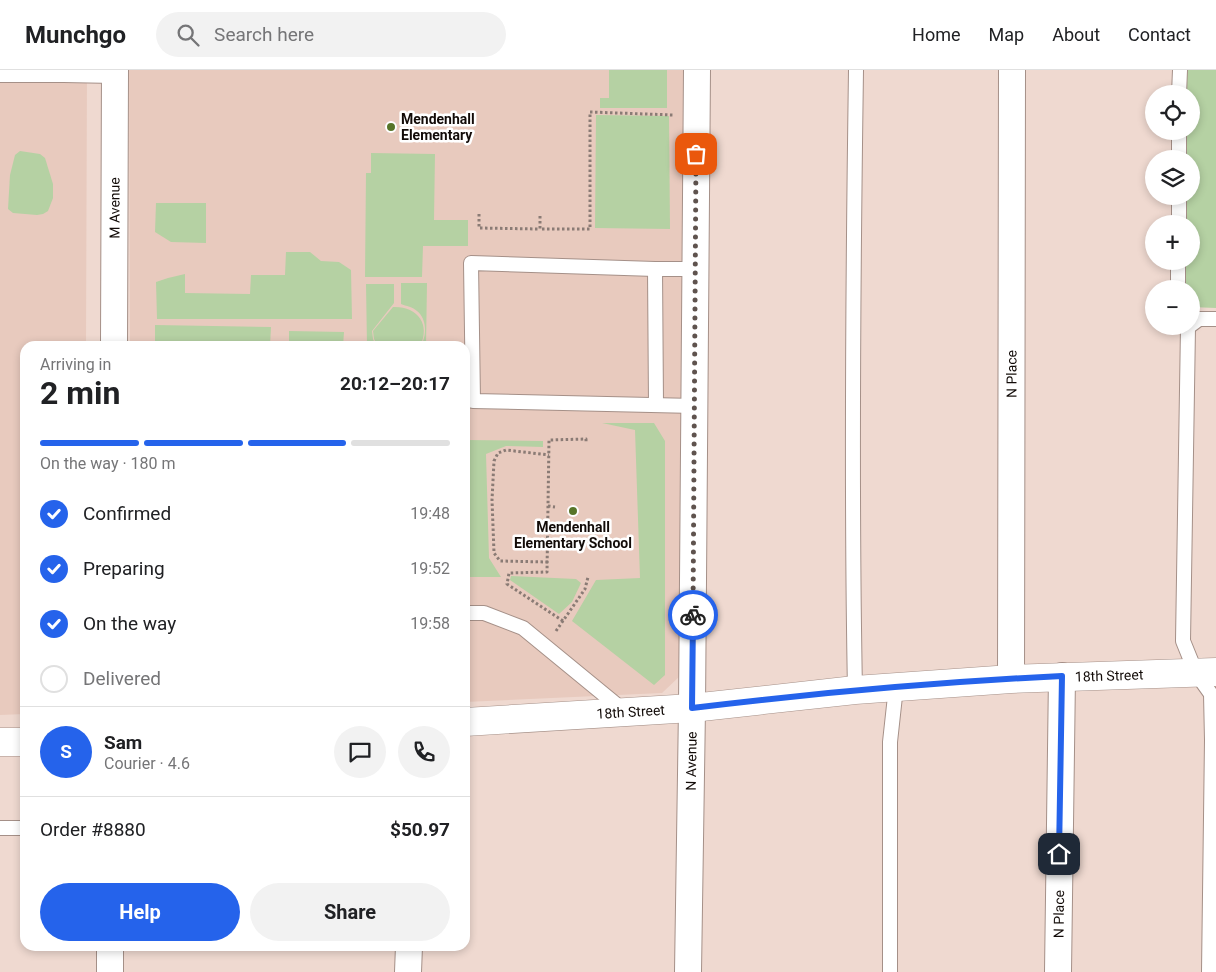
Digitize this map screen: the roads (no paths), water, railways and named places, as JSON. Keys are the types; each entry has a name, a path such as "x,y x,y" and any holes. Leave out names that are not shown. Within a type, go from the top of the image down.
{"street":[{"name":"N Avenue","path":"688,972 695,406 696,70"},
{"name":"N Place","path":"1010,678 1012,70"},
{"name":"M Avenue","path":"114,341 115,73"},
{"name":"18th Street","path":"470,722 692,708 855,690 1010,678 1206,672"},
{"name":"N Place","path":"1058,972 1062,676"},
{"path":"0,742 20,742"},
{"path":"110,951 110,972"},
{"path":"408,972 409,951"}],"lane":[{"path":"855,690 852,341 856,70"},
{"path":"1179,85 1180,70"},
{"path":"0,75 115,73"},
{"path":"695,269 471,263 472,401 695,406"},
{"path":"655,269 656,405"},
{"path":"1200,319 1216,320"},
{"path":"1189,335 1183,641 1206,672 1211,694 1209,972"},
{"path":"470,613 484,613 524,628 618,706 620,712"},
{"path":"890,972 890,742 896,687"},
{"path":"0,828 20,828"}],"place":[{"name":"Mendenhall Elementary","path":"391,127"},
{"name":"Mendenhall Elementary School","path":"573,511"}]}
